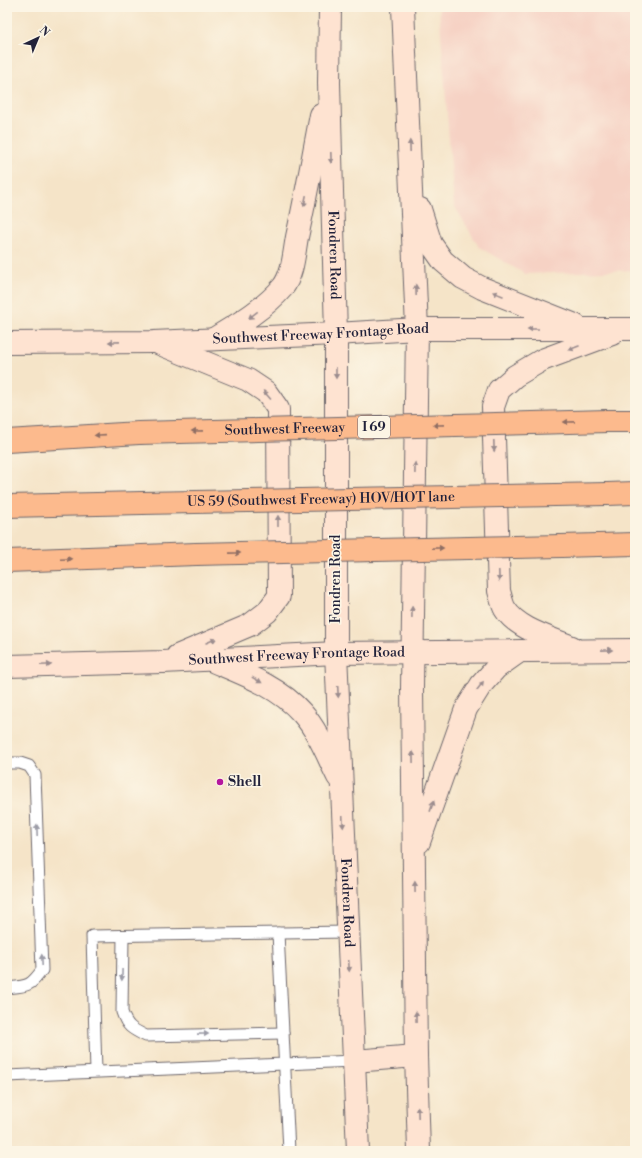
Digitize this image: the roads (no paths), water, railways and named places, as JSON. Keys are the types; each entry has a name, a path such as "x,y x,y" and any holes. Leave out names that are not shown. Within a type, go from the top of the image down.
{"highway":[{"name":"Southwest Freeway","path":"7,441 139,433 635,420"},
{"name":"US 59 (Southwest Freeway) HOV/HOT lane","path":"7,506 142,502 635,493"},
{"path":"14,562 196,554 635,544"}],"main road":[{"name":"Fondren Road","path":"330,7 329,83 336,334 336,653 358,1151"},
{"path":"403,7 417,329 412,651 416,1056 420,1151"},
{"path":"213,339 248,319 284,286 290,271 330,67"},
{"path":"411,181 431,244 443,261 463,278 482,288 586,329"},
{"name":"Southwest Freeway Frontage Road","path":"7,343 153,342 417,329 630,329"},
{"path":"582,651 530,630 514,620 505,609 499,591 493,407 499,390 515,376 542,360 630,329"},
{"path":"153,342 248,380 266,392 278,409 279,596 267,612 250,625 163,662"},
{"name":"Southwest Freeway Frontage Road","path":"7,666 163,662 336,653 412,651 635,650"},
{"path":"414,856 466,709 481,685 496,668 520,651"},
{"path":"208,660 254,678 277,692 302,713 316,732 341,783"},
{"path":"354,1061 416,1056"}],"lane":[{"path":"7,763 20,763 29,766 35,775 42,970 34,982 26,986 7,988"},
{"path":"96,1071 92,936 348,932"},
{"path":"278,933 290,1151"},
{"path":"123,936 122,1012 126,1023 136,1031 146,1036 283,1032"},
{"path":"7,1076 354,1061"}],"place":[{"name":"Shell","path":"220,782"}]}
